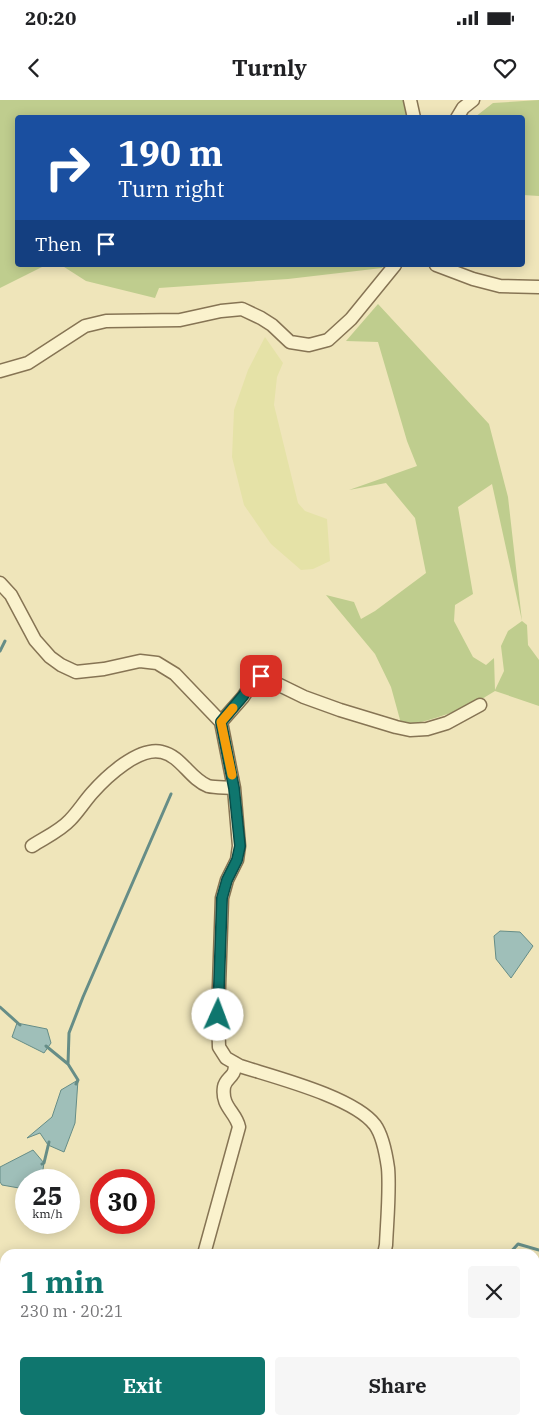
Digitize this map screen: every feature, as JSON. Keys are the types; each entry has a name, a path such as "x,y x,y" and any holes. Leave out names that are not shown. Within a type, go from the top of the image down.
{"street":[{"path":"410,100 413,115"},
{"path":"459,115 463,108 473,100"},
{"path":"0,371 28,363 85,326 106,320 180,320 221,311 242,309 262,318 290,342 309,345 328,340 351,319 393,267"},
{"path":"441,267 473,279 500,286 539,287"},
{"path":"0,583 12,595 35,640 61,666 76,672 104,669 140,661 157,663 175,674 221,722 234,788 240,846 237,860 227,880 222,898 218,1015 220,1047 226,1058 240,1066 335,1098 359,1110 375,1125 383,1144 388,1170 385,1249"},
{"path":"221,722 254,680 261,676 304,697 340,710 410,730 427,729 446,723 480,705"},
{"path":"32,846 70,820 91,794 113,773 138,755 144,753 160,751 170,755 205,785 234,788"},
{"path":"205,1249 237,1138 238,1121 227,1108 224,1099 225,1082 234,1071 235,1063"}],"shaded area":[{"path":"265,337 283,363 277,377 274,405 298,503 305,511 327,519 330,561 313,569 301,570 271,544 244,505 232,457 234,410 248,370"}],"green space":[{"path":"0,100 410,100 414,115 15,115 15,267 42,267 0,288"},
{"path":"539,100 539,196 525,195 525,115 478,115 493,103"},
{"path":"64,267 383,267 288,279 159,288 155,298 86,281"},
{"path":"378,304 489,424 508,497 522,621 527,625 528,645 539,660 539,706 495,691 461,709 402,727 391,687 375,654 326,595 354,602 361,619 375,611 426,573 415,518 386,483 349,490 417,466 407,441 378,342 346,341","holes":["492,484 522,621 508,631 501,646 504,671 495,690 494,658 486,665 473,657 454,621 455,605 473,594 458,507"]}],"water":[{"path":"500,931 520,932 533,946 511,978 496,959 494,936"},
{"path":"17,1023 47,1029 51,1043 44,1053 12,1037"},
{"path":"78,1080 75,1123 64,1152 48,1145 40,1133 27,1138 52,1117 61,1090"},
{"path":"33,1150 44,1163 43,1169 15,1169 15,1187 2,1185 0,1182 0,1167"}],"waterway":[{"path":"0,651 5,641"},
{"path":"68,1064 69,1033 171,794"},
{"path":"0,1007 20,1025"},
{"path":"46,1046 68,1064 78,1080 76,1084"},
{"path":"42,1164 44,1163 49,1142"},
{"path":"514,1249 518,1244 536,1249"}],"slow traffic":[{"path":"232,775 221,722 233,708"}],"route":[{"path":"218,1015 222,898 227,880 237,860 240,846 234,788 221,722 254,680 261,676"}]}
